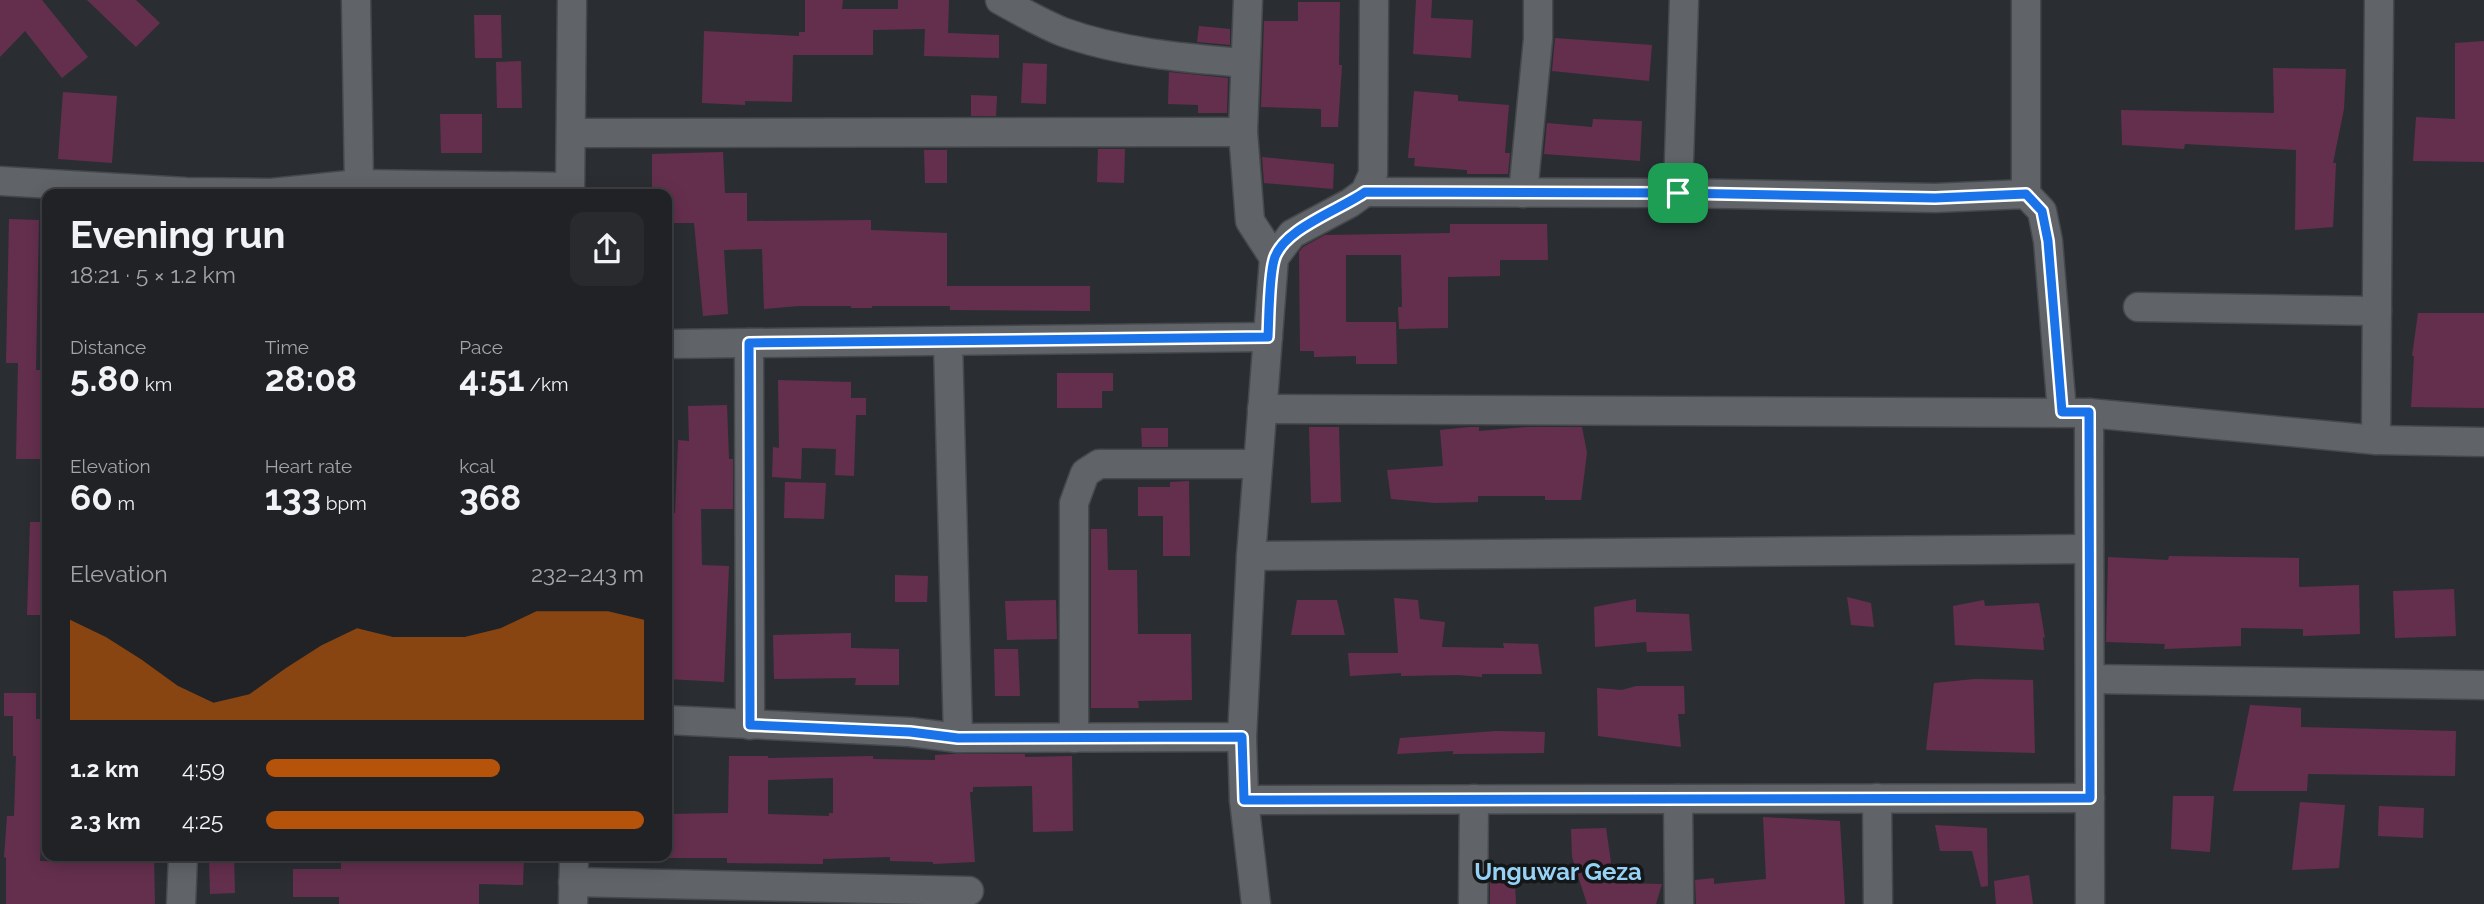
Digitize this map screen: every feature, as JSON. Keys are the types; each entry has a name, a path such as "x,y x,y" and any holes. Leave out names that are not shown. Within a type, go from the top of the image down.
{"street":[{"path":"356,0 359,184"},
{"path":"570,189 572,0"},
{"path":"1000,0 1062,31 1101,43 1144,52 1245,64"},
{"path":"1248,0 1243,132 1250,221 1274,258"},
{"path":"1256,904 1244,800 1242,737 1251,556 1274,258 1292,234 1365,192 1373,174 1374,0"},
{"path":"1523,192 1538,39 1538,0"},
{"path":"1678,193 1685,0"},
{"path":"2026,0 2026,194 2042,211 2048,241 2075,412 2090,549 2090,904"},
{"path":"2376,440 2379,0"},
{"path":"572,133 1243,132"},
{"path":"0,181 124,189"},
{"path":"310,189 359,184 510,189"},
{"path":"1365,192 1678,193 1935,198 2026,194"},
{"path":"2138,307 2377,311"},
{"path":"672,344 1268,337"},
{"path":"948,341 958,738"},
{"path":"749,343 750,725"},
{"path":"1262,409 2075,412 2376,440 2484,442"},
{"path":"1074,738 1074,503 1086,472 1099,464 1258,464"},
{"path":"1251,556 2090,549"},
{"path":"2090,678 2484,685"},
{"path":"672,720 910,732 958,738 1242,737"},
{"path":"1877,798 1878,904"},
{"path":"1244,800 2090,798"},
{"path":"1473,904 1474,799"},
{"path":"1678,799 1679,904"},
{"path":"181,904 183,861"},
{"path":"573,881 969,891"}],"building":[{"path":"0,0 42,0 88,57 62,78 25,31 0,57"},
{"path":"87,0 136,0 160,23 136,47"},
{"path":"805,0 843,0 842,9 898,9 898,0 949,0 948,33 999,35 999,58 924,56 925,29 873,30 873,55 793,55 792,102 745,101 745,105 702,103 704,31 799,36 799,32 805,32"},
{"path":"1416,0 1432,0 1431,18 1473,20 1471,58 1413,54"},
{"path":"1298,2 1340,2 1339,65 1342,65 1338,127 1321,127 1321,109 1261,107 1264,21 1298,21"},
{"path":"474,15 501,15 502,58 475,58"},
{"path":"1199,26 1230,29 1230,45 1197,42"},
{"path":"1555,38 1652,45 1649,81 1552,71"},
{"path":"2484,41 2484,162 2413,161 2416,117 2455,119 2455,43"},
{"path":"521,61 522,108 497,108 496,62"},
{"path":"1023,63 1047,64 1046,104 1021,103"},
{"path":"2273,68 2346,69 2344,109 2333,163 2336,163 2333,227 2295,230 2296,150 2185,144 2184,149 2122,145 2121,110 2274,113"},
{"path":"1169,72 1228,78 1227,113 1198,113 1198,105 1168,104"},
{"path":"1414,91 1458,95 1458,101 1509,105 1505,153 1510,153 1508,174 1467,174 1467,170 1414,166 1415,158 1408,158"},
{"path":"63,92 117,96 112,163 58,159"},
{"path":"971,95 997,96 996,116 971,116"},
{"path":"440,114 482,114 482,153 441,153"},
{"path":"1593,119 1642,121 1640,161 1544,154 1547,123 1592,127"},
{"path":"1098,149 1125,149 1124,183 1097,182"},
{"path":"924,150 947,150 947,183 925,183"},
{"path":"723,152 725,193 747,193 747,221 871,220 871,230 947,233 947,286 1090,286 1090,311 950,310 950,306 799,306 764,309 762,249 724,250 728,314 703,316 694,223 672,223 672,189 652,189 652,154"},
{"path":"1262,157 1334,164 1333,189 1264,183"},
{"path":"9,219 39,220 36,370 42,370 42,459 16,459 18,363 6,363"},
{"path":"1450,224 1547,224 1548,260 1500,260 1500,276 1448,277 1448,328 1399,329 1398,307 1402,307 1401,255 1346,255 1346,322 1396,322 1397,364 1356,364 1356,356 1314,357 1314,351 1300,351 1299,252 1303,247 1325,235 1450,233"},
{"path":"2418,313 2484,313 2484,408 2411,407 2412,356"},
{"path":"1057,373 1113,373 1113,391 1102,391 1102,408 1057,408"},
{"path":"778,380 851,382 851,398 866,398 866,415 856,415 854,476 835,475 836,449 802,448 801,479 772,477 773,447 779,448"},
{"path":"727,405 729,459 733,459 733,509 701,509 702,565 729,566 724,682 672,679 672,513 675,513 678,440 689,441 688,406"},
{"path":"1309,427 1339,427 1341,502 1311,503"},
{"path":"1479,427 1479,431 1526,427 1582,427 1587,453 1581,500 1545,500 1545,496 1478,496 1478,502 1435,503 1391,499 1387,470 1443,466 1440,430"},
{"path":"1141,428 1168,428 1168,447 1142,447"},
{"path":"1189,481 1190,556 1163,556 1163,516 1138,516 1138,487 1170,487 1170,482"},
{"path":"785,482 826,483 824,519 784,518"},
{"path":"30,522 42,522 42,615 27,615"},
{"path":"1091,529 1107,529 1108,570 1137,570 1138,634 1191,634 1192,700 1138,701 1139,708 1091,708"},
{"path":"2169,556 2299,558 2299,587 2359,585 2360,634 2303,636 2303,629 2241,628 2241,646 2164,649 2165,644 2106,642 2108,557 2168,560"},
{"path":"895,575 928,576 927,602 895,602"},
{"path":"2454,589 2456,636 2395,638 2393,591"},
{"path":"1847,597 1871,603 1874,627 1851,625"},
{"path":"1394,598 1418,600 1420,619 1445,622 1442,647 1504,648 1503,643 1538,644 1542,674 1482,674 1482,677 1401,676 1401,673 1350,676 1348,653 1398,653"},
{"path":"1636,599 1636,612 1689,614 1692,651 1647,652 1646,642 1595,647 1594,607"},
{"path":"1056,600 1057,639 1007,640 1005,601"},
{"path":"1297,600 1337,600 1345,635 1291,635"},
{"path":"1984,600 1985,606 2039,603 2045,638 2043,637 2044,650 1955,645 1953,606"},
{"path":"851,633 851,648 899,649 899,685 855,685 856,678 774,679 773,635"},
{"path":"994,649 1018,649 1020,696 995,696"},
{"path":"1975,679 2033,680 2035,753 1926,750 1934,683"},
{"path":"1636,686 1684,686 1685,714 1678,714 1681,747 1598,736 1597,688 1622,690"},
{"path":"4,693 36,693 36,719 42,719 40,861 154,861 155,904 6,904 4,857 7,816 14,816 16,756 13,756 13,716 4,716"},
{"path":"2250,705 2301,708 2301,727 2456,731 2455,776 2308,774 2307,791 2233,791"},
{"path":"1496,731 1545,732 1544,753 1453,754 1453,751 1397,754 1400,738"},
{"path":"952,754 1072,756 1073,831 1033,832 1032,786 973,787 973,792 970,792 975,862 933,864 890,861 890,857 823,859 823,864 727,863 727,858 672,858 672,814 728,813 729,756 873,756 873,759 935,760 935,755","holes":["833,778 833,813 829,813 829,816 768,814 768,780"]},
{"path":"2173,796 2214,796 2210,852 2171,849"},
{"path":"2300,802 2345,805 2339,868 2292,870"},
{"path":"2379,806 2424,808 2423,838 2378,836"},
{"path":"1763,817 1840,821 1845,904 1696,904 1695,880 1714,878 1714,884 1766,879"},
{"path":"1935,825 1987,828 1988,886 1981,887 1972,851 1940,851"},
{"path":"1606,828 1614,883 1662,884 1656,904 1587,904 1572,857 1571,829"},
{"path":"209,861 234,861 235,893 210,894"},
{"path":"341,861 524,861 523,885 479,884 479,904 339,904 339,897 293,897 293,869 341,869"},
{"path":"2029,875 2033,904 1996,904 1994,881"},
{"path":"1490,881 1515,884 1516,904 1490,904"}],"district":[{"name":"Unguwar Geza","path":"1558,872"}],"route":[{"path":"1365,192 1678,193 1935,198 2026,194 2042,211 2048,241 2062,412 2089,412 2090,798 1244,800 1242,737 958,738 910,732 750,725 749,343 1268,337 1274,258 1292,234 1365,192"}]}
